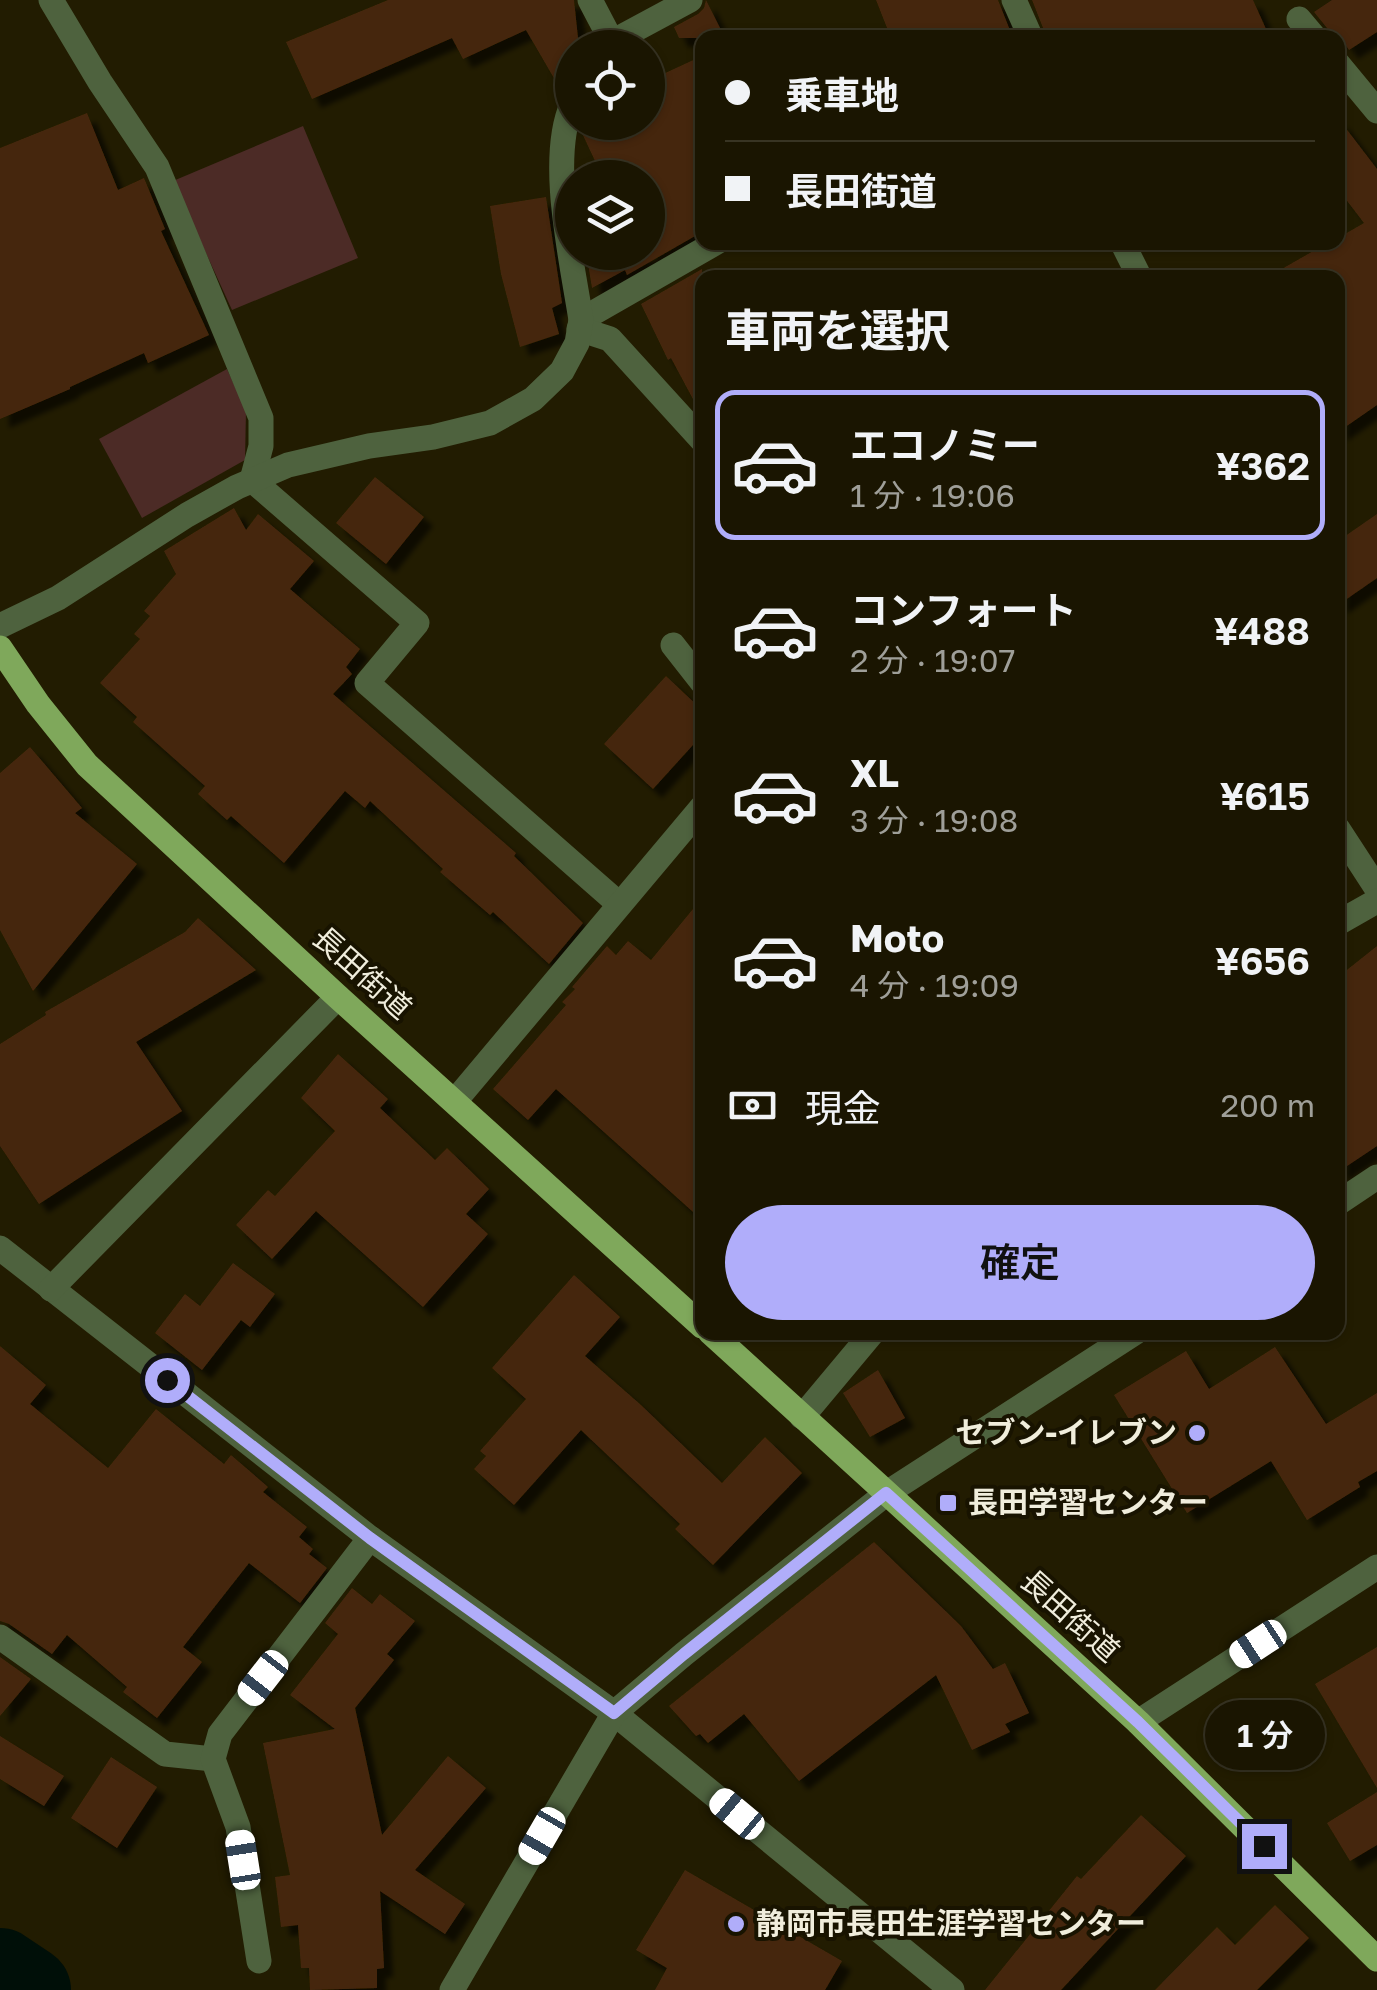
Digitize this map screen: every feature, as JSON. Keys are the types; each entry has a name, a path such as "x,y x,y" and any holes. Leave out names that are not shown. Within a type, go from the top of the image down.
{"main road":[{"name":"長田街道","path":"0,648 87,765 695,1320"},
{"name":"長田街道","path":"719,1340 1138,1722 1377,1959"}],"street":[{"path":"51,0 157,166 261,418 261,446 252,480"},
{"path":"590,0 603,30"},
{"path":"637,30 690,0"},
{"path":"1014,0 1027,30"},
{"path":"1345,72 1377,111"},
{"path":"0,626 58,598 187,515 288,464 490,423 534,399 562,371 577,343 580,324 562,178 564,140"},
{"path":"580,324 704,250"},
{"path":"580,324 610,340 695,432"},
{"path":"252,480 417,622 368,684 620,904"},
{"path":"672,645 695,673"},
{"path":"455,1102 695,815"},
{"path":"1345,841 1377,889"},
{"path":"1345,920 1377,901"},
{"path":"52,1289 338,997"},
{"path":"1345,1199 1377,1178"},
{"path":"0,1248 370,1538 614,1713 952,1990"},
{"path":"802,1416 866,1340"},
{"path":"452,1990 614,1713 886,1493 1124,1340"},
{"path":"259,1961 238,1827 212,1759 220,1734 370,1538"},
{"path":"1138,1722 1377,1567"},
{"path":"0,1637 166,1754 212,1759"}],"shaded area":[{"path":"303,126 358,258 232,310 173,181"},
{"path":"227,369 246,411 245,460 142,518 99,439"}],"building":[{"path":"388,0 574,0 577,30 555,30 555,80 526,30 463,59 452,38 312,99 286,42"},
{"path":"706,0 721,30 695,30 695,38 679,38 674,27 704,8"},
{"path":"876,0 998,0 1010,30 888,30"},
{"path":"1032,0 1253,0 1266,30 1044,30"},
{"path":"1332,0 1377,0 1377,32 1349,50 1345,30 1328,30 1314,12"},
{"path":"695,59 695,236 665,253 665,160 595,160 585,140 665,140 665,73"},
{"path":"87,113 118,190 144,178 165,229 161,231 209,335 148,363 144,353 0,419 0,148"},
{"path":"1345,127 1377,169 1377,405 1345,427 1345,270 1280,270 1315,250 1345,250 1345,234 1364,223 1345,198"},
{"path":"546,197 562,303 552,308 559,334 520,347 501,274 490,206"},
{"path":"589,270 625,270 592,288"},
{"path":"695,273 695,403 671,358 668,360 641,304"},
{"path":"375,477 424,517 386,564 336,523"},
{"path":"234,508 246,530 258,514 314,561 290,589 360,649 346,667 352,674 333,694 516,853 514,856 583,923 549,964 493,912 490,915 440,872 443,869 370,801 365,808 345,791 284,863 231,816 227,820 198,794 205,786 133,722 137,717 100,683 140,639 134,634 150,616 144,611 176,574 164,551"},
{"path":"1377,514 1377,578 1345,600 1345,536"},
{"path":"666,676 695,703 695,743 653,789 604,744"},
{"path":"30,747 82,808 75,813 137,864 33,991 0,930 0,773"},
{"path":"695,907 695,1214 556,1089 528,1120 493,1089 566,1005 562,1002 575,989 572,987 607,946 616,955 628,941 651,960"},
{"path":"198,918 256,970 136,1042 182,1111 39,1204 0,1146 0,1044 46,1015 45,1012 185,932"},
{"path":"1377,946 1377,1146 1345,1167 1345,971"},
{"path":"338,1054 388,1099 380,1108 435,1160 447,1148 489,1189 466,1214 488,1234 423,1307 316,1211 272,1259 236,1225 268,1190 275,1196 335,1131 301,1098"},
{"path":"233,1263 275,1294 250,1327 241,1320 202,1370 155,1333 185,1294 200,1306"},
{"path":"574,1275 620,1317 585,1356 722,1483 765,1437 802,1473 713,1565 675,1529 680,1524 581,1430 514,1505 474,1469 486,1456 480,1451 526,1399 492,1368"},
{"path":"0,1346 46,1385 30,1404 108,1468 156,1409 224,1464 231,1455 268,1487 263,1492 307,1527 299,1537 313,1549 309,1554 327,1568 300,1603 249,1563 183,1647 202,1662 157,1718 123,1692 127,1687 67,1635 52,1654 0,1621"},
{"path":"1275,1347 1326,1424 1377,1393 1377,1471 1358,1482 1360,1487 1307,1520 1271,1461 1187,1513 1114,1395 1186,1351 1209,1389"},
{"path":"878,1370 905,1418 870,1437 843,1393"},
{"path":"874,1542 961,1626 993,1669 1005,1663 1029,1713 1005,1724 1010,1732 972,1750 936,1675 799,1781 744,1714 708,1743 700,1734 696,1736 669,1706"},
{"path":"352,1588 372,1604 380,1594 415,1621 387,1654 394,1660 355,1708 382,1835 448,1756 486,1788 415,1870 465,1904 445,1934 380,1891 384,1968 377,1969 377,1988 310,1990 309,1968 301,1968 298,1925 281,1927 275,1877 290,1875 263,1743 335,1729 290,1695 338,1634 325,1623"},
{"path":"1377,1647 1377,1788 1315,1684"},
{"path":"0,1657 31,1679 0,1716"},
{"path":"0,1736 64,1776 44,1806 0,1779"},
{"path":"111,1757 157,1787 117,1848 71,1818"},
{"path":"1377,1792 1377,1845 1350,1861 1327,1823"},
{"path":"1141,1815 1186,1856 1061,1990 985,1990 1077,1876 1081,1879"},
{"name":"静岡市長田生涯学習センター","path":"685,1870 842,1961 825,1990 655,1990 667,1968 636,1950"},
{"path":"1275,1905 1309,1938 1257,1990 1155,1990 1217,1927 1235,1945"}],"waterway":[{"path":"0,1972 27,1990"}],"place":[{"name":"セブン-イレブン","path":"1197,1433"},
{"name":"長田学習センター","path":"948,1503"},
{"name":"静岡市長田生涯学習センター","path":"736,1924"}],"route":[{"path":"167,1380 370,1538 614,1713 886,1493 1138,1722 1264,1846"}]}
